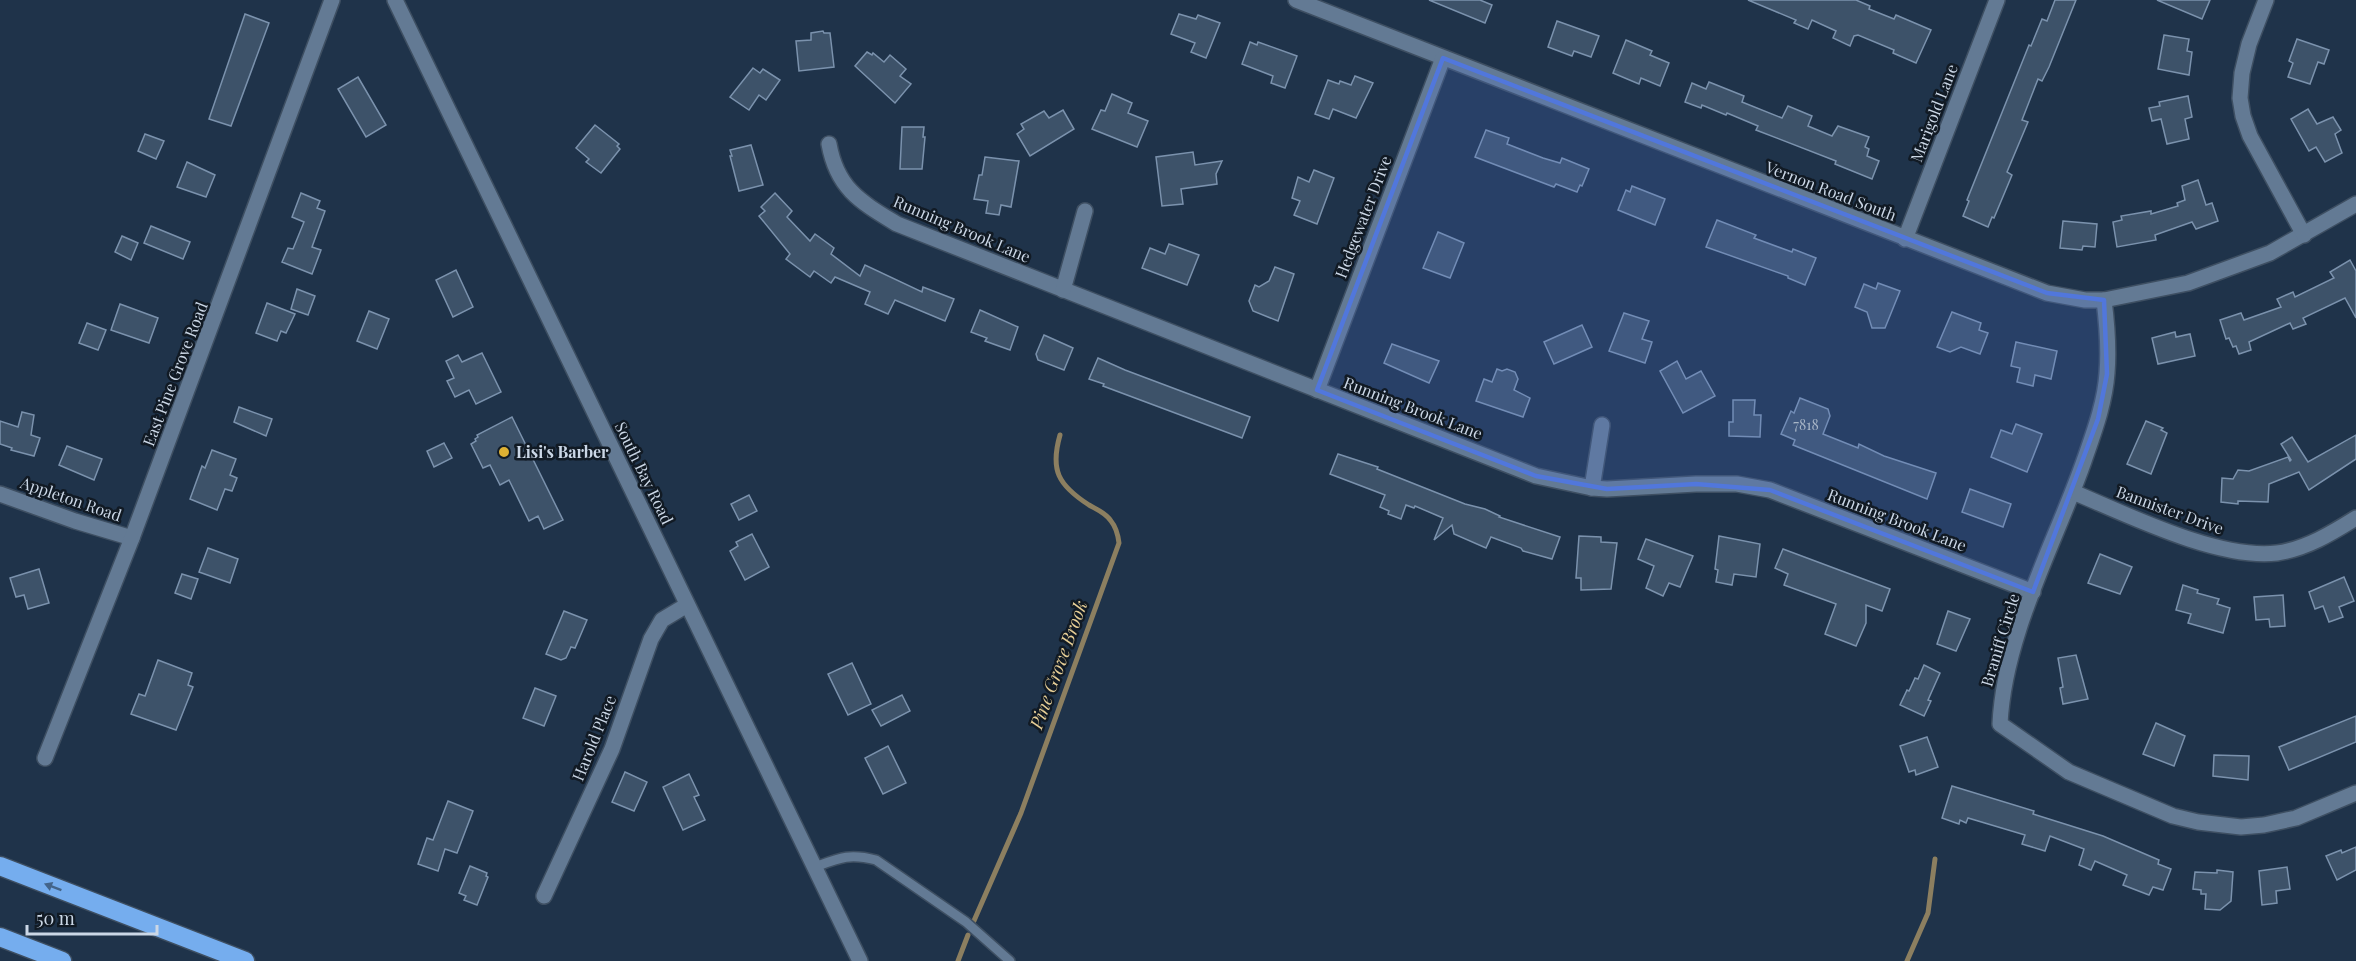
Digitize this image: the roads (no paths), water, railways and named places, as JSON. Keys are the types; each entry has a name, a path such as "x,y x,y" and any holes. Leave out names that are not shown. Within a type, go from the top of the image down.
{"highway":[{"path":"0,866 245,961"},
{"path":"0,937 62,961"}],"street":[{"name":"East Pine Grove Road","path":"45,758 132,538 332,0"},
{"name":"South Bay Road","path":"395,0 860,961"},
{"name":"Vernon Road South","path":"1296,0 2047,293 2085,300 2104,300 2188,282 2270,253 2356,204"},
{"path":"2266,0 2249,44 2242,73 2240,98 2242,116 2250,136 2304,235"},
{"name":"Marigold Lane","path":"1905,239 1994,1"},
{"name":"Hedgewater Drive","path":"1317,390 1443,58"},
{"name":"Running Brook Lane","path":"829,144 832,159 842,181 865,205 897,224 1536,476 1592,488 1737,484 1770,490 2033,592"},
{"path":"1063,290 1085,212"},
{"name":"Braniff Circle","path":"2104,300 2107,321 2107,374 2098,419 2005,674 2000,724 2069,772 2173,816 2198,822 2241,827 2264,825 2296,818 2356,793"},
{"path":"1592,488 1602,425"},
{"name":"Bannister Drive","path":"2073,492 2161,529 2223,548 2259,553 2278,553 2299,547 2330,534 2356,518"},
{"name":"Appleton Road","path":"0,494 75,521 132,538"},
{"name":"Harold Place","path":"544,896 612,749 651,639 662,620 687,605"}],"lane":[{"path":"815,867 844,856 860,856 876,861 966,922 1010,961"}],"waterway":[{"name":"Pine Grove Brook","path":"973,923 1021,813 1119,543 1115,528 1109,518 1078,498 1059,476 1056,458 1060,435"},
{"path":"1907,961 1928,913 1935,859"},
{"name":"Pine Grove Brook","path":"958,961 968,935"}],"place":[{"name":"Lisi's Barber","path":"504,452"}]}
